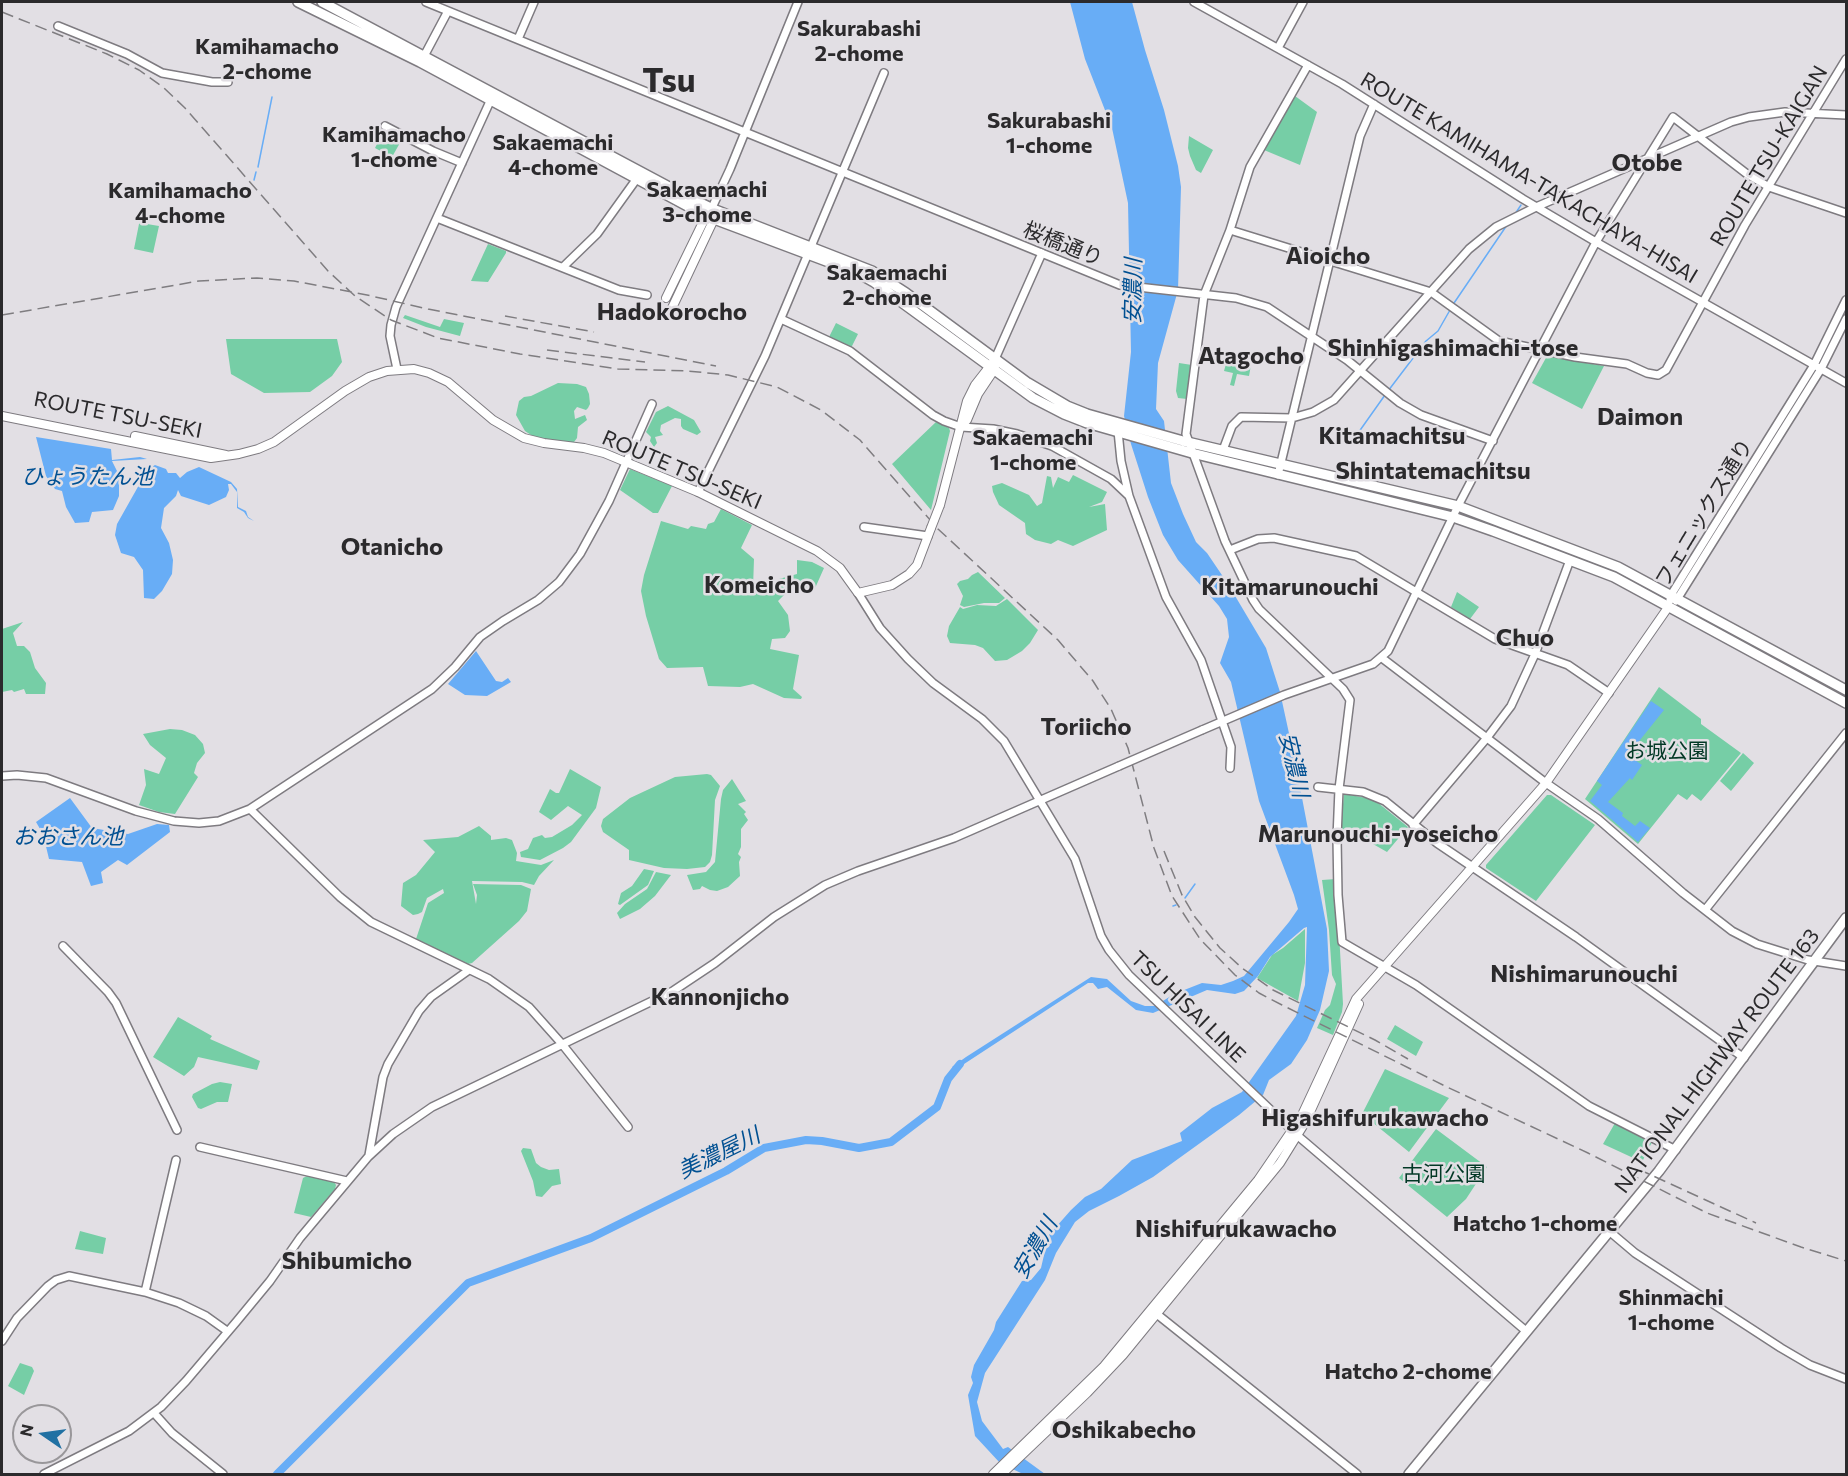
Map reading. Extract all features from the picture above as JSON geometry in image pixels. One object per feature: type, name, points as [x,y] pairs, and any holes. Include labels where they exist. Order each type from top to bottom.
[{"type":"highway","points":[[298,2],[323,5],[492,97],[635,179],[711,215],[811,251],[858,273],[882,287],[993,365],[1049,396],[1119,429],[1188,447],[1278,475],[1453,517],[1570,560],[1607,574],[1669,606],[1846,703]]},
{"type":"highway","points":[[492,97],[644,173],[711,215]]},
{"type":"highway","points":[[1188,447],[1223,450],[1458,506],[1618,567],[1846,690]]},
{"type":"highway","name":"NATIONAL HIGHWAY ROUTE 163","points":[[1409,1474],[1676,1150],[1846,918]]},
{"type":"main road","points":[[666,298],[711,215]]},
{"type":"main road","points":[[672,308],[711,215]]},
{"type":"main road","points":[[858,593],[892,585],[909,574],[917,565],[940,505],[961,427],[967,420],[993,365]]},
{"type":"main road","name":"ROUTE TSU-SEKI","points":[[2,416],[211,458],[248,452],[267,445],[359,383],[384,372],[414,369],[442,378],[493,420],[524,438],[594,450],[627,462],[698,492],[825,555],[840,568],[858,593]]},
{"type":"main road","name":"ROUTE TSU-SEKI","points":[[2,411],[227,455]]},
{"type":"main road","points":[[993,1474],[1103,1376],[1154,1312],[1250,1201],[1296,1133],[1350,1010],[1362,991],[1546,783],[1669,606]]},
{"type":"main road","points":[[1002,1474],[1031,1442]]},
{"type":"street","name":"桜橋通り","points":[[426,2],[1124,286],[1252,301],[1276,312],[1347,360],[1400,403],[1422,415],[1493,441]]},
{"type":"street","points":[[422,59],[447,10],[448,2]]},
{"type":"street","points":[[518,39],[534,2]]},
{"type":"street","points":[[711,215],[798,2]]},
{"type":"street","name":"ROUTE KAMIHAMA-TAKACHAYA-HISAI","points":[[1194,2],[1374,104],[1536,207],[1846,383]]},
{"type":"street","points":[[1278,48],[1303,2]]},
{"type":"street","points":[[58,26],[127,54],[162,73],[212,82],[228,82]]},
{"type":"street","name":"ROUTE TSU-KAIGAN","points":[[1540,350],[1627,364],[1658,375],[1666,370],[1745,225],[1846,59]]},
{"type":"street","points":[[1308,65],[1250,167],[1230,230],[1204,295],[1186,434],[1188,447],[1253,600],[1259,609],[1343,689],[1350,700],[1339,789],[1336,852],[1342,942],[1416,985],[1589,1106],[1676,1150]]},
{"type":"street","points":[[698,492],[762,362],[811,251],[884,73]]},
{"type":"street","points":[[397,369],[390,336],[390,325],[396,307],[492,97]]},
{"type":"street","points":[[1278,475],[1360,136],[1374,104]]},
{"type":"street","points":[[1223,450],[1232,426],[1241,417],[1292,418],[1313,412],[1334,400],[1484,236],[1511,220],[1697,135],[1749,117],[1785,112],[1846,115]]},
{"type":"street","points":[[44,1474],[110,1442],[154,1413],[186,1381],[270,1281],[300,1239],[368,1157],[393,1134],[432,1107],[666,994],[689,981],[774,917],[825,885],[858,871],[954,838],[1223,721],[1308,686],[1373,664],[1382,658],[1388,651],[1458,506],[1596,242],[1672,117],[1747,174],[1769,187],[1846,213]]},
{"type":"street","points":[[385,126],[462,163]]},
{"type":"street","points":[[563,267],[597,234],[635,179],[644,173]]},
{"type":"street","points":[[437,218],[619,290],[647,295]]},
{"type":"street","points":[[1230,230],[1431,292],[1492,339],[1540,350]]},
{"type":"street","points":[[993,365],[1042,253]]},
{"type":"street","name":"フェニックス通り","points":[[1675,597],[1814,364],[1846,300]]},
{"type":"street","points":[[781,319],[850,351],[933,415],[961,427],[1003,430],[1052,446],[1114,481],[1129,496]]},
{"type":"street","name":"フェニックス通り","points":[[1669,606],[1821,369],[1846,319]]},
{"type":"street","points":[[2,776],[46,778],[136,811],[182,822],[219,821],[250,808],[432,689],[455,667],[480,637],[538,600],[559,582],[572,567],[586,543],[627,462],[652,404]]},
{"type":"street","points":[[1119,429],[1121,461],[1129,496],[1170,604],[1201,660],[1231,747],[1230,768]]},
{"type":"street","points":[[864,527],[930,532]]},
{"type":"street","points":[[1230,550],[1247,542],[1269,537],[1339,552],[1365,561],[1495,639],[1568,665],[1609,693]]},
{"type":"street","points":[[1413,825],[1486,739],[1515,700],[1570,560]]},
{"type":"street","name":"TSU HISAI LINE","points":[[858,593],[880,628],[908,659],[933,683],[982,720],[1004,741],[1075,859],[1101,936],[1129,975],[1296,1133],[1526,1331]]},
{"type":"street","points":[[1382,658],[1486,739],[1598,819],[1705,910],[1742,937],[1808,960],[1846,966]]},
{"type":"street","points":[[1705,910],[1846,733]]},
{"type":"street","points":[[1318,788],[1363,792],[1377,796],[1413,825],[1744,1058]]},
{"type":"street","points":[[250,808],[352,908],[386,931],[489,979],[515,995],[538,1016],[562,1044],[628,1127]]},
{"type":"street","points":[[63,946],[116,1003],[177,1130]]},
{"type":"street","points":[[368,1157],[388,1064],[419,1011],[431,997],[469,970]]},
{"type":"street","points":[[200,1147],[347,1181]]},
{"type":"street","points":[[145,1292],[176,1160]]},
{"type":"street","points":[[1609,1231],[1635,1253],[1781,1348],[1810,1365],[1846,1379]]},
{"type":"street","points":[[2,1341],[23,1311],[56,1280],[69,1276],[145,1292],[190,1307],[227,1331]]},
{"type":"street","points":[[1154,1312],[1357,1474]]},
{"type":"street","points":[[154,1413],[172,1433],[223,1474]]},
{"type":"green space","points":[[1295,96],[1317,112],[1300,165],[1264,150]]},
{"type":"green space","points":[[383,132],[401,141],[392,157],[375,148]]},
{"type":"green space","points":[[1189,136],[1213,150],[1201,173],[1196,170],[1190,156]]},
{"type":"green space","points":[[141,223],[159,226],[153,253],[134,249]]},
{"type":"green space","points":[[488,244],[506,253],[488,282],[471,281]]},
{"type":"green space","points":[[405,315],[440,327],[444,319],[464,323],[460,336],[426,327],[403,318]]},
{"type":"green space","points":[[836,323],[858,334],[851,348],[829,337]]},
{"type":"green space","points":[[226,339],[337,339],[342,362],[332,376],[310,392],[264,393],[231,374]]},
{"type":"green space","points":[[1547,356],[1604,366],[1582,409],[1532,383]]},
{"type":"green space","points":[[1228,357],[1251,365],[1249,376],[1237,374],[1234,386],[1230,385],[1233,373],[1224,371]]},
{"type":"green space","points":[[1179,363],[1192,365],[1187,399],[1178,398],[1176,391]]},
{"type":"green space","points":[[558,383],[586,387],[589,394],[588,408],[586,410],[577,407],[574,411],[575,419],[585,415],[587,420],[578,427],[577,438],[574,442],[558,443],[534,437],[525,431],[516,415],[519,401],[524,397]]},
{"type":"green space","points":[[668,406],[694,420],[701,432],[697,435],[683,429],[681,419],[675,418],[661,425],[660,431],[663,435],[655,437],[657,443],[654,447],[650,441],[651,437],[646,432],[656,412]]},
{"type":"green space","points":[[936,422],[949,428],[950,431],[931,510],[892,464]]},
{"type":"green space","points":[[630,469],[672,486],[658,513],[653,513],[620,490]]},
{"type":"green space","points":[[1073,475],[1107,492],[1102,502],[1089,507],[1105,504],[1107,530],[1073,546],[1058,540],[1051,544],[1035,540],[1026,534],[1025,523],[999,505],[993,492],[992,486],[1002,483],[1029,495],[1037,506],[1042,503],[1047,476],[1051,477],[1053,488],[1058,477],[1069,482]]},
{"type":"green space","points":[[721,509],[752,525],[741,548],[754,559],[753,588],[767,592],[779,579],[797,574],[797,560],[812,562],[824,568],[811,594],[788,591],[778,601],[788,615],[790,631],[785,638],[772,639],[770,649],[799,655],[793,689],[802,697],[801,699],[784,698],[753,684],[740,687],[708,686],[703,667],[667,668],[659,659],[641,591],[661,521],[688,529],[691,526],[706,529],[708,524],[714,522]]},
{"type":"green space","points":[[978,572],[1005,598],[999,603],[964,607],[960,605],[963,596],[957,584]]},
{"type":"green space","points":[[1457,592],[1479,607],[1470,619],[1451,607]]},
{"type":"green space","points":[[1007,599],[1038,630],[1022,651],[1007,660],[995,661],[983,648],[950,643],[947,636],[949,626],[960,607],[963,609],[977,605],[996,606]]},
{"type":"green space","points":[[23,622],[13,633],[17,646],[24,646],[30,652],[35,668],[46,683],[45,694],[26,694],[24,689],[2,692],[2,629]]},
{"type":"green space","name":"お城公園","points":[[1659,687],[1701,719],[1701,724],[1741,753],[1701,801],[1692,794],[1687,800],[1678,794],[1638,844],[1585,799]]},
{"type":"green space","points":[[170,729],[182,730],[195,735],[203,744],[205,753],[197,763],[194,773],[198,777],[175,814],[159,812],[139,805],[146,785],[144,769],[159,774],[166,758],[150,745],[143,734]]},
{"type":"green space","points":[[1743,753],[1754,763],[1731,791],[1720,781]]},
{"type":"green space","points":[[570,769],[601,787],[596,808],[571,842],[563,848],[540,860],[521,857],[520,852],[528,849],[533,838],[542,835],[545,838],[552,837],[572,825],[582,815],[568,806],[551,820],[539,812],[550,789],[559,793]]},
{"type":"green space","points":[[711,775],[720,786],[715,800],[712,855],[705,867],[664,868],[629,860],[629,850],[603,832],[601,826],[603,819],[630,798],[675,777]]},
{"type":"green space","points":[[732,779],[746,801],[738,804],[746,812],[744,814],[748,820],[741,829],[741,847],[738,854],[741,857],[740,876],[728,887],[717,891],[702,886],[700,889],[693,890],[687,875],[706,872],[715,862],[721,799],[723,790]]},
{"type":"green space","points":[[1344,794],[1377,802],[1408,827],[1387,852],[1366,840],[1340,835]]},
{"type":"green space","points":[[1547,795],[1551,795],[1595,825],[1536,901],[1486,868],[1486,865]]},
{"type":"green space","points":[[479,826],[491,836],[491,840],[506,838],[512,840],[517,853],[516,861],[541,865],[554,860],[534,885],[522,882],[472,881],[476,904],[477,895],[473,884],[521,885],[531,889],[527,911],[519,921],[472,963],[468,964],[416,939],[428,903],[444,893],[443,889],[427,898],[422,912],[418,914],[413,915],[401,906],[403,883],[416,875],[435,852],[423,840],[458,837]]},
{"type":"green space","points":[[644,869],[654,871],[648,885],[620,905],[618,904],[621,893],[632,886]]},
{"type":"green space","points":[[656,872],[671,875],[655,896],[640,909],[620,919],[617,913],[625,904],[647,889]]},
{"type":"green space","points":[[1336,879],[1343,1004],[1333,1035],[1317,1028],[1325,1010],[1330,1005],[1336,984],[1332,975],[1322,880]]},
{"type":"green space","points":[[1305,929],[1305,963],[1298,1001],[1257,978],[1272,955]]},
{"type":"green space","points":[[178,1017],[212,1036],[210,1039],[260,1061],[257,1070],[198,1057],[194,1067],[184,1076],[153,1057]]},
{"type":"green space","points":[[1395,1025],[1423,1042],[1416,1056],[1387,1039]]},
{"type":"green space","points":[[1385,1069],[1449,1098],[1409,1152],[1362,1114]]},
{"type":"green space","points":[[220,1082],[232,1084],[228,1102],[217,1102],[201,1109],[198,1108],[192,1097],[193,1094]]},
{"type":"green space","points":[[1615,1123],[1652,1142],[1642,1162],[1603,1144]]},
{"type":"green space","name":"古河公園","points":[[1436,1129],[1487,1167],[1466,1199],[1447,1217],[1399,1178]]},
{"type":"green space","points":[[523,1148],[531,1149],[536,1163],[541,1167],[549,1170],[559,1169],[561,1184],[552,1186],[542,1197],[536,1196],[533,1181],[521,1151]]},
{"type":"green space","points":[[307,1176],[334,1182],[336,1185],[311,1217],[294,1213],[303,1178]]},
{"type":"green space","points":[[80,1231],[106,1238],[103,1254],[75,1249]]},
{"type":"green space","points":[[20,1363],[32,1367],[34,1371],[24,1395],[8,1386]]},
{"type":"water","name":"安濃川","points":[[1070,2],[1132,2],[1164,110],[1181,187],[1178,290],[1158,363],[1156,409],[1164,421],[1171,483],[1183,514],[1196,542],[1207,553],[1228,584],[1266,648],[1280,692],[1327,929],[1329,971],[1320,1010],[1307,1040],[1291,1064],[1269,1080],[1263,1095],[1153,1177],[1089,1211],[1075,1222],[1056,1253],[1045,1280],[985,1373],[977,1402],[982,1421],[1003,1449],[1008,1447],[1045,1474],[1023,1474],[1000,1463],[975,1436],[968,1395],[973,1383],[971,1377],[974,1365],[994,1330],[996,1322],[1022,1281],[1031,1280],[1041,1268],[1044,1255],[1041,1244],[1071,1210],[1085,1197],[1101,1189],[1132,1160],[1182,1141],[1180,1133],[1212,1108],[1242,1092],[1296,1016],[1305,985],[1307,927],[1270,957],[1258,976],[1244,991],[1235,994],[1207,990],[1153,1013],[1136,1010],[1107,987],[1098,989],[1093,983],[1088,983],[956,1071],[952,1067],[1091,977],[1107,979],[1131,1001],[1145,1006],[1155,1006],[1174,994],[1202,983],[1221,985],[1244,976],[1298,909],[1259,801],[1231,682],[1220,663],[1229,637],[1227,619],[1219,606],[1178,560],[1163,535],[1131,444],[1124,416],[1131,352],[1128,203],[1112,128],[1085,59]]},
{"type":"water","name":"ひょうたん池","points":[[36,437],[111,449],[112,460],[140,457],[147,459],[112,461],[119,475],[119,496],[113,510],[92,512],[89,522],[75,523],[66,507],[62,491],[55,489],[46,476]]},
{"type":"water","name":"ひょうたん池","points":[[155,465],[166,469],[168,473],[176,473],[180,478],[199,467],[231,482],[237,489],[238,507],[246,511],[248,517],[254,521],[248,518],[237,508],[237,492],[231,484],[228,484],[229,490],[226,497],[209,505],[181,496],[178,490],[176,496],[164,508],[161,528],[169,543],[173,560],[172,574],[162,591],[154,599],[144,598],[143,570],[134,557],[121,553],[115,535],[117,524],[148,469]]},
{"type":"water","points":[[476,651],[496,681],[502,682],[508,678],[511,682],[487,696],[465,695],[448,684]]},
{"type":"water","points":[[1651,701],[1664,710],[1628,755],[1642,765],[1632,780],[1630,778],[1608,802],[1635,826],[1640,821],[1650,828],[1638,842],[1590,801],[1602,785],[1597,781]]},
{"type":"water","name":"おおさん池","points":[[70,798],[92,828],[128,834],[157,824],[169,825],[170,832],[127,865],[118,860],[101,872],[103,883],[91,886],[82,862],[49,859],[43,834],[36,822]]},
{"type":"waterway","points":[[258,167],[272,97]]},
{"type":"waterway","points":[[254,180],[256,172]]},
{"type":"waterway","points":[[1515,214],[1521,205]]},
{"type":"waterway","points":[[1452,306],[1507,225]]},
{"type":"waterway","points":[[1388,391],[1426,341],[1438,331],[1450,310]]},
{"type":"waterway","points":[[1351,443],[1385,395]]},
{"type":"waterway","points":[[1185,898],[1195,884]]},
{"type":"waterway","name":"美濃屋川","points":[[277,1474],[468,1283],[591,1238],[726,1171],[764,1148],[806,1140],[859,1148],[891,1142],[937,1107],[948,1079],[960,1064]]},
{"type":"railway","points":[[2,12],[107,54],[139,70],[163,87],[185,108],[328,271],[355,296],[391,320],[438,338],[520,354],[618,369],[688,371],[728,375],[777,387],[821,410],[860,440],[938,529],[1058,640],[1093,681],[1111,709],[1128,748],[1154,848],[1172,896],[1200,939],[1235,975],[1259,993],[1282,1005],[1707,1213],[1846,1261]]},
{"type":"railway","points":[[2,315],[199,281],[257,278],[294,281],[716,366]]},
{"type":"railway","points":[[505,316],[594,332]]},
{"type":"railway","points":[[547,350],[645,362]]},
{"type":"railway","points":[[1164,851],[1182,895],[1195,917],[1220,948],[1242,968],[1273,990],[1375,1040],[1408,1059]]},
{"type":"railway","points":[[1638,1169],[1756,1223]]},
{"type":"district","name":"Sakurabashi 2-chome","points":[[859,42]]},
{"type":"district","name":"Kamihamacho 2-chome","points":[[267,60]]},
{"type":"district","name":"Tsu","points":[[669,81]]},
{"type":"district","name":"Sakurabashi 1-chome","points":[[1049,134]]},
{"type":"district","name":"Kamihamacho 1-chome","points":[[394,148]]},
{"type":"district","name":"Sakaemachi 4-chome","points":[[553,156]]},
{"type":"district","name":"Otobe","points":[[1647,163]]},
{"type":"district","name":"Sakaemachi 3-chome","points":[[707,202]]},
{"type":"district","name":"Kamihamacho 4-chome","points":[[180,204]]},
{"type":"district","name":"Aioicho","points":[[1328,256]]},
{"type":"district","name":"Sakaemachi 2-chome","points":[[887,286]]},
{"type":"district","name":"Hadokorocho","points":[[672,312]]},
{"type":"district","name":"Shinhigashimachi-tose","points":[[1453,348]]},
{"type":"district","name":"Atagocho","points":[[1251,356]]},
{"type":"district","name":"Daimon","points":[[1640,417]]},
{"type":"district","name":"Kitamachitsu","points":[[1392,436]]},
{"type":"district","name":"Sakaemachi 1-chome","points":[[1033,450]]},
{"type":"district","name":"Shintatemachitsu","points":[[1433,471]]},
{"type":"district","name":"Otanicho","points":[[392,547]]},
{"type":"district","name":"Komeicho","points":[[759,585]]},
{"type":"district","name":"Kitamarunouchi","points":[[1290,587]]},
{"type":"district","name":"Chuo","points":[[1525,638]]},
{"type":"district","name":"Toriicho","points":[[1086,727]]},
{"type":"district","name":"Marunouchi-yoseicho","points":[[1378,834]]},
{"type":"district","name":"Nishimarunouchi","points":[[1584,974]]},
{"type":"district","name":"Kannonjicho","points":[[720,997]]},
{"type":"district","name":"Higashifurukawacho","points":[[1375,1118]]},
{"type":"district","name":"Hatcho 1-chome","points":[[1535,1224]]},
{"type":"district","name":"Nishifurukawacho","points":[[1236,1229]]},
{"type":"district","name":"Shibumicho","points":[[347,1261]]},
{"type":"district","name":"Shinmachi 1-chome","points":[[1671,1310]]},
{"type":"district","name":"Hatcho 2-chome","points":[[1408,1372]]},
{"type":"district","name":"Oshikabecho","points":[[1124,1430]]}]
